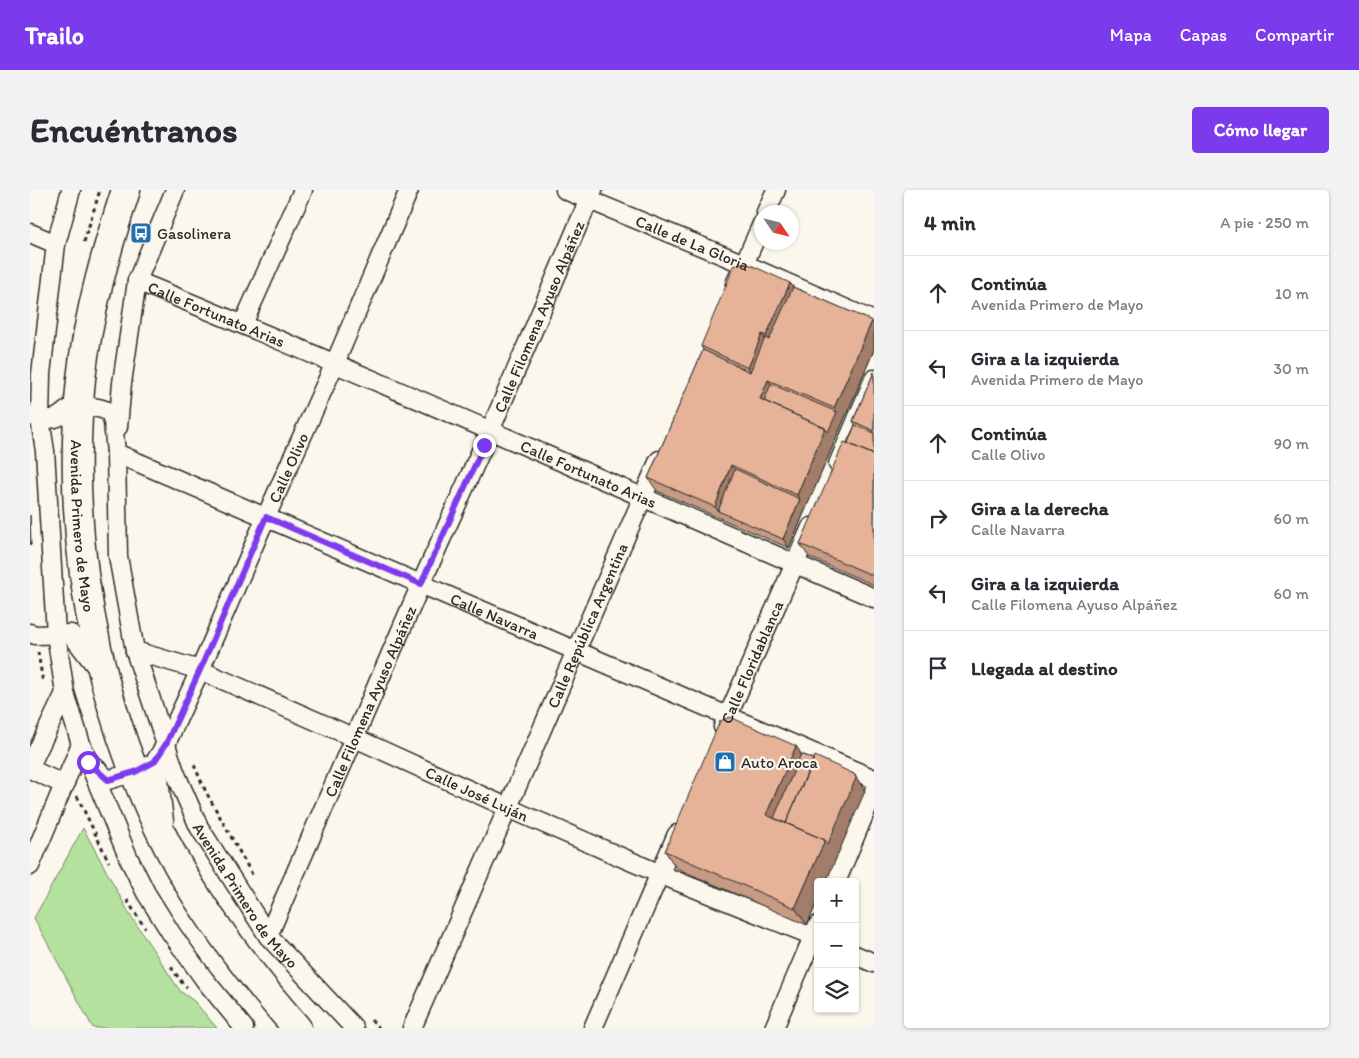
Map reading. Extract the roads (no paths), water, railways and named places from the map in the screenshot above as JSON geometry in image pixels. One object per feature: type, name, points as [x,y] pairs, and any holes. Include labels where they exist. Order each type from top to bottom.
[{"type":"main road","name":"Avenida Primero de Mayo","points":[[126,190],[99,282],[81,379],[78,504],[88,597],[103,675],[145,767],[166,842],[197,897],[248,971],[297,1028]]},
{"type":"street","points":[[72,190],[56,244],[35,417],[45,450],[56,634],[65,693],[88,762],[146,893],[171,933],[244,1028]]},
{"type":"street","name":"Avenida Primero de Mayo","points":[[116,453],[122,383],[137,281],[175,190]]},
{"type":"street","points":[[244,324],[303,190]]},
{"type":"street","name":"Calle Olivo","points":[[166,744],[336,363],[409,190]]},
{"type":"street","name":"Calle de La Gloria","points":[[565,190],[591,195],[874,321]]},
{"type":"street","points":[[769,205],[776,190]]},
{"type":"street","name":"Calle Filomena Ayuso Alpáñez","points":[[268,936],[421,584],[490,431],[591,195]]},
{"type":"street","points":[[30,233],[56,244]]},
{"type":"street","points":[[728,300],[754,242]]},
{"type":"street","name":"Calle Fortunato Arias","points":[[137,281],[336,363],[794,565],[874,598]]},
{"type":"street","points":[[832,476],[874,379]]},
{"type":"street","points":[[35,417],[56,418],[70,408],[80,407]]},
{"type":"street","name":"Avenida Primero de Mayo","points":[[80,407],[100,408],[110,412],[113,422],[116,453],[118,556],[135,651],[176,772],[199,827],[268,936],[354,1028]]},
{"type":"street","name":"Calle República Argentina","points":[[412,1028],[666,444]]},
{"type":"street","name":"Calle Navarra","points":[[116,453],[874,779]]},
{"type":"street","name":"Calle Floridablanca","points":[[718,738],[817,511]]},
{"type":"street","points":[[30,633],[35,635],[56,634]]},
{"type":"street","name":"Avenida Primero de Mayo","points":[[56,634],[71,634],[103,675]]},
{"type":"street","name":"Calle José Luján","points":[[135,651],[200,670],[660,874],[814,932]]},
{"type":"street","points":[[65,693],[30,767],[65,785]]},
{"type":"street","points":[[30,866],[81,744]]},
{"type":"street","points":[[108,780],[145,767],[166,744]]},
{"type":"street","points":[[88,762],[108,780],[109,812]]},
{"type":"street","points":[[838,878],[874,791]]},
{"type":"street","points":[[594,1028],[685,817]]},
{"type":"street","points":[[774,1028],[814,938]]},
{"type":"street","points":[[859,957],[874,963]]},
{"type":"place","name":"Gasolinera","points":[[141,233]]},
{"type":"place","name":"Auto Aroca","points":[[725,762]]}]
